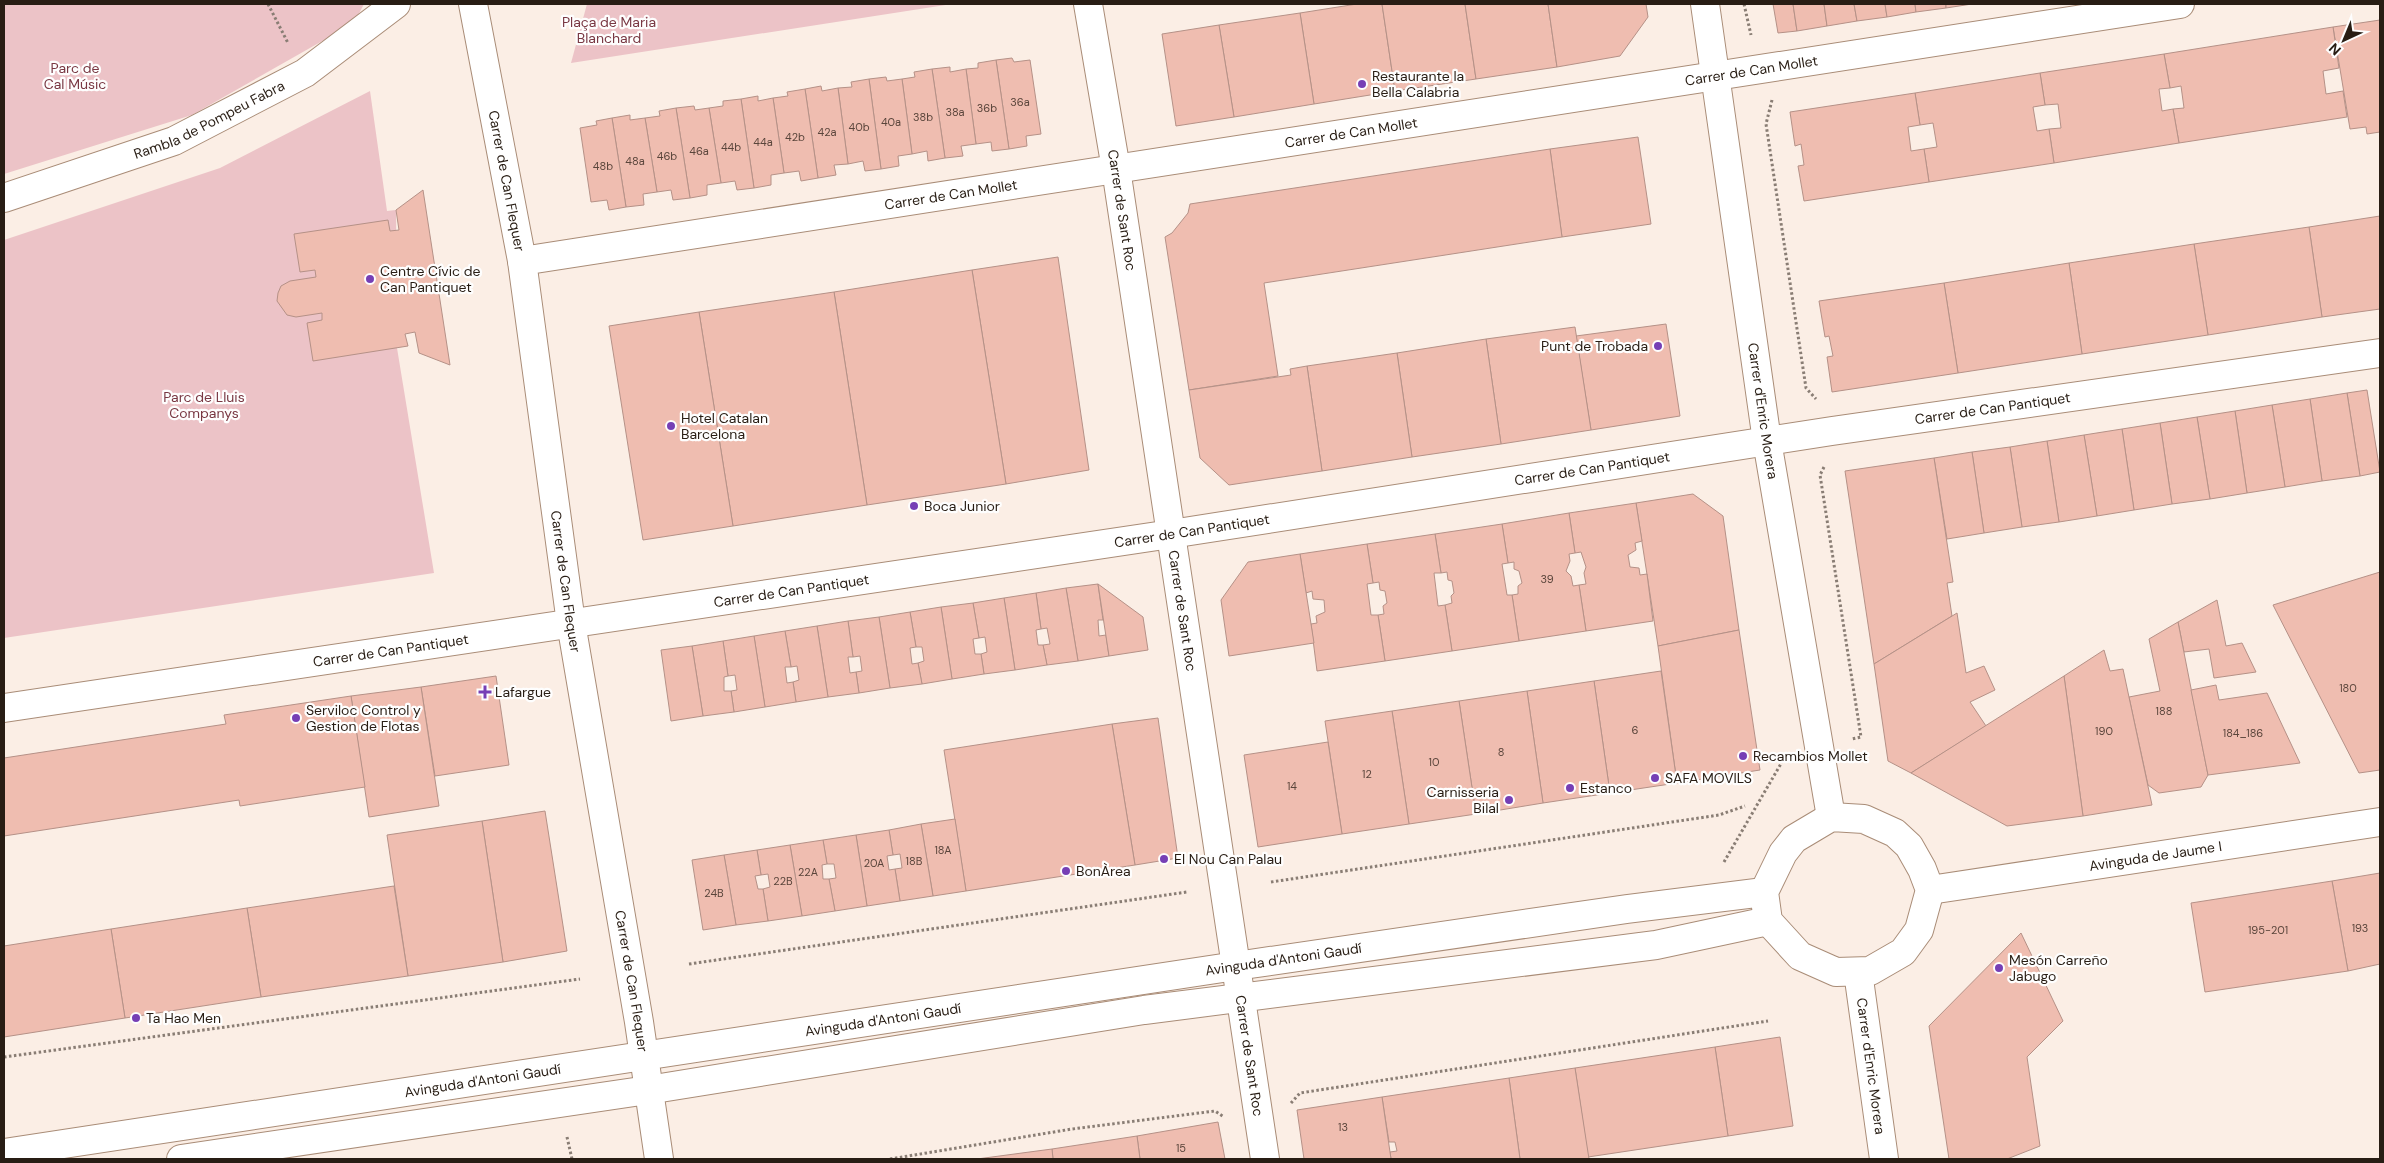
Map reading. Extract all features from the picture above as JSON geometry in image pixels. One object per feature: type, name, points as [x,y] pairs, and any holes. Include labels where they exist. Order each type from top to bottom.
[{"type":"street","name":"Rambla de Pompeu Fabra","points":[[4,198],[174,141],[305,74],[396,4]]},
{"type":"street","name":"Carrer de Can Flequer","points":[[473,4],[522,261],[571,623],[639,1022],[660,1159]]},
{"type":"street","name":"Carrer de Sant Roc","points":[[1088,4],[1116,170],[1265,1159]]},
{"type":"street","name":"Carrer d'Enric Morera","points":[[1705,4],[1767,441],[1831,817]]},
{"type":"street","name":"Carrer de Can Mollet","points":[[522,261],[1715,78],[2180,4]]},
{"type":"street","name":"Carrer de Can Pantiquet","points":[[4,708],[1171,534],[1832,431],[2380,353]]},
{"type":"street","points":[[1831,817],[1864,819],[1896,833],[1909,846],[1922,869],[1930,890],[1918,930],[1903,952],[1870,971],[1858,972],[1836,972],[1800,956],[1768,921],[1764,892],[1783,853],[1794,839],[1831,817]]},
{"type":"street","name":"Avinguda de Jaume I","points":[[1930,890],[2380,822]]},
{"type":"street","name":"Avinguda d'Antoni Gaudí","points":[[4,1153],[1236,966],[1627,909],[1764,892]]},
{"type":"street","points":[[181,1159],[648,1090],[1134,1012],[1656,945],[1768,921]]},
{"type":"street","name":"Carrer d'Enric Morera","points":[[1858,972],[1884,1159]]},
{"type":"path","points":[[268,4],[290,48]]},
{"type":"path","points":[[1724,864],[1788,752],[1861,737],[1820,475],[1835,449],[1829,412],[1806,388],[1766,124],[1775,85],[1772,53],[1754,40],[1750,34],[1744,4]]},
{"type":"path","points":[[1271,882],[1719,815],[1745,806]]},
{"type":"path","points":[[690,964],[1188,892]]},
{"type":"path","points":[[4,1058],[580,978]]},
{"type":"path","points":[[1290,1104],[1300,1093],[1768,1021]]},
{"type":"path","points":[[890,1159],[1072,1129],[1215,1111],[1230,1121]]},
{"type":"path","points":[[563,1136],[568,1138],[572,1159]]},
{"type":"green space","name":"Parc de Cal Músic","points":[[4,4],[364,4],[354,23],[192,115],[4,174]]},
{"type":"green space","name":"Plaça de Maria Blanchard","points":[[587,4],[952,4],[571,63]]},
{"type":"green space","name":"Parc de Lluis Companys","points":[[370,91],[387,211],[396,210],[397,348],[434,573],[4,638],[4,240],[220,168]]},
{"type":"building","points":[[1357,4],[1382,4],[1395,91],[1314,104],[1300,13]]},
{"type":"building","points":[[1382,4],[1465,4],[1476,79],[1395,91]]},
{"type":"building","points":[[1465,4],[1548,4],[1557,67],[1476,79]]},
{"type":"building","points":[[1548,4],[1646,4],[1648,17],[1620,56],[1557,67]]},
{"type":"building","points":[[1773,4],[1793,4],[1797,31],[1778,33]]},
{"type":"building","points":[[1793,4],[1824,4],[1827,26],[1797,31]]},
{"type":"building","points":[[1824,4],[1854,4],[1857,21],[1827,26]]},
{"type":"building","points":[[1854,4],[1885,4],[1887,17],[1857,21]]},
{"type":"building","points":[[1885,4],[1915,4],[1916,12],[1887,17]]},
{"type":"building","points":[[1915,4],[1946,4],[1946,8],[1916,12]]},
{"type":"building","points":[[1946,4],[1972,4],[1946,8]]},
{"type":"building","points":[[1300,13],[1314,104],[1234,117],[1219,25]]},
{"type":"building","points":[[2380,20],[2380,132],[2367,134],[2366,127],[2350,129],[2333,27]]},
{"type":"building","points":[[1219,25],[1234,117],[1176,126],[1162,34]]},
{"type":"building","points":[[2333,27],[2339,68],[2323,71],[2326,94],[2343,91],[2347,117],[2179,143],[2173,109],[2184,108],[2181,86],[2170,88],[2164,54]]},
{"type":"building","points":[[2164,54],[2170,88],[2159,89],[2162,111],[2173,109],[2179,143],[2054,163],[2049,129],[2061,128],[2058,104],[2045,105],[2040,73]]},
{"type":"building","points":[[1012,58],[1014,62],[1030,60],[1041,134],[1026,136],[1027,146],[1009,149],[996,60]]},
{"type":"building","points":[[996,60],[1009,149],[992,151],[991,142],[976,144],[966,69],[978,68],[978,63]]},
{"type":"building","points":[[950,67],[950,72],[966,69],[976,144],[961,146],[963,156],[945,158],[932,69]]},
{"type":"building","points":[[932,69],[945,158],[928,161],[927,151],[912,154],[902,79],[915,77],[914,72]]},
{"type":"building","points":[[2040,73],[2045,105],[2033,107],[2037,131],[2049,129],[2054,163],[1929,182],[1924,149],[1937,147],[1933,123],[1920,125],[1915,93]]},
{"type":"building","points":[[886,77],[887,81],[902,79],[912,154],[898,156],[899,166],[881,169],[869,79]]},
{"type":"building","points":[[869,79],[881,169],[865,171],[863,161],[848,164],[838,88],[852,87],[851,82]]},
{"type":"building","points":[[821,86],[822,91],[838,88],[848,164],[834,165],[836,175],[818,178],[805,89]]},
{"type":"building","points":[[805,89],[818,178],[801,181],[799,171],[784,173],[773,98],[788,96],[787,92]]},
{"type":"building","points":[[1915,93],[1920,125],[1908,127],[1911,151],[1924,149],[1929,182],[1804,201],[1798,166],[1804,165],[1801,144],[1795,146],[1790,112]]},
{"type":"building","points":[[758,96],[758,101],[773,98],[784,173],[771,175],[771,185],[754,188],[741,99]]},
{"type":"building","points":[[741,99],[754,188],[737,190],[735,181],[721,183],[709,108],[723,106],[723,101]]},
{"type":"building","points":[[694,106],[695,110],[709,108],[721,183],[707,185],[707,195],[690,198],[676,108]]},
{"type":"building","points":[[676,108],[690,198],[673,200],[671,190],[657,192],[645,118],[660,116],[659,111]]},
{"type":"building","points":[[630,115],[630,120],[645,118],[657,192],[643,194],[644,205],[626,207],[612,118]]},
{"type":"building","points":[[612,118],[626,207],[609,210],[607,200],[591,202],[580,128],[597,125],[596,121]]},
{"type":"building","points":[[1638,137],[1651,224],[1562,237],[1550,149]]},
{"type":"building","points":[[1550,149],[1562,237],[1264,283],[1278,376],[1189,390],[1165,237],[1172,233],[1188,213],[1190,204]]},
{"type":"building","name":"Centre Cívic de Can Pantiquet","points":[[423,190],[450,365],[419,353],[415,332],[405,334],[408,346],[313,361],[307,323],[322,320],[322,313],[296,317],[287,315],[277,301],[281,286],[290,281],[316,277],[315,270],[300,272],[294,234],[388,220],[390,231],[399,230],[396,210]]},
{"type":"building","points":[[2380,216],[2380,309],[2322,317],[2309,227]]},
{"type":"building","points":[[2309,227],[2322,317],[2208,335],[2194,244]]},
{"type":"building","points":[[2194,244],[2208,335],[2082,354],[2069,263]]},
{"type":"building","points":[[1058,257],[1089,470],[1006,484],[972,270]]},
{"type":"building","points":[[2069,263],[2082,354],[1958,373],[1944,283]]},
{"type":"building","points":[[972,270],[1006,484],[867,505],[834,292]]},
{"type":"building","points":[[1944,283],[1958,373],[1832,392],[1827,357],[1833,356],[1829,336],[1825,337],[1819,301]]},
{"type":"building","points":[[834,292],[867,505],[733,526],[699,312]]},
{"type":"building","name":"Hotel Catalan Barcelona","points":[[699,312],[733,526],[643,540],[609,326]]},
{"type":"building","points":[[1666,324],[1680,416],[1591,430],[1576,336]]},
{"type":"building","points":[[1575,327],[1591,430],[1501,444],[1486,339]]},
{"type":"building","points":[[1486,339],[1501,444],[1412,457],[1397,353]]},
{"type":"building","points":[[1397,353],[1412,457],[1322,471],[1307,366]]},
{"type":"building","points":[[1307,366],[1322,471],[1229,485],[1200,458],[1189,390],[1291,375],[1290,369]]},
{"type":"building","points":[[2367,390],[2380,472],[2360,476],[2347,393]]},
{"type":"building","points":[[2347,393],[2360,476],[2322,481],[2310,399]]},
{"type":"building","points":[[2310,399],[2322,481],[2285,487],[2272,405]]},
{"type":"building","points":[[2272,405],[2285,487],[2247,493],[2235,411]]},
{"type":"building","points":[[2235,411],[2247,493],[2210,499],[2197,417]]},
{"type":"building","points":[[2197,417],[2210,499],[2172,504],[2160,423]]},
{"type":"building","points":[[2160,423],[2172,504],[2134,510],[2122,429]]},
{"type":"building","points":[[2122,429],[2134,510],[2097,516],[2084,435]]},
{"type":"building","points":[[2084,435],[2097,516],[2059,522],[2047,441]]},
{"type":"building","points":[[2047,441],[2059,522],[2022,527],[2010,447]]},
{"type":"building","points":[[2010,447],[2022,527],[1984,533],[1972,452]]},
{"type":"building","points":[[1972,452],[1984,533],[1947,539],[1934,458]]},
{"type":"building","points":[[1934,458],[1953,582],[1947,583],[1952,616],[1874,664],[1845,471]]},
{"type":"building","points":[[1693,494],[1723,516],[1739,630],[1658,646],[1636,503]]},
{"type":"building","points":[[1636,503],[1642,541],[1635,543],[1636,550],[1628,555],[1630,567],[1639,568],[1640,575],[1647,574],[1653,621],[1586,631],[1579,585],[1586,584],[1584,573],[1586,567],[1581,552],[1575,553],[1569,513]]},
{"type":"building","points":[[1569,513],[1575,553],[1569,554],[1570,561],[1566,571],[1571,576],[1573,586],[1579,585],[1586,631],[1519,641],[1512,595],[1518,594],[1518,586],[1522,583],[1519,571],[1514,569],[1514,562],[1508,563],[1502,524]]},
{"type":"building","points":[[1502,524],[1508,563],[1502,564],[1507,595],[1512,595],[1519,641],[1452,651],[1445,605],[1452,603],[1451,596],[1454,593],[1452,581],[1448,580],[1447,572],[1441,573],[1435,534]]},
{"type":"building","points":[[1435,534],[1441,573],[1434,573],[1438,606],[1445,605],[1452,651],[1385,661],[1378,615],[1384,614],[1383,606],[1387,603],[1385,591],[1380,590],[1379,582],[1373,583],[1367,544]]},
{"type":"building","points":[[1367,544],[1373,583],[1367,584],[1371,615],[1378,615],[1385,661],[1317,671],[1311,624],[1317,623],[1316,616],[1325,612],[1324,600],[1313,599],[1312,591],[1306,593],[1300,554]]},
{"type":"building","points":[[1300,554],[1314,643],[1229,656],[1221,600],[1248,562]]},
{"type":"building","points":[[2380,572],[2380,770],[2359,773],[2273,605]]},
{"type":"building","points":[[1098,584],[1103,620],[1098,620],[1099,636],[1106,635],[1109,656],[1078,661],[1066,588]]},
{"type":"building","points":[[1098,584],[1143,617],[1148,650],[1109,656]]},
{"type":"building","points":[[1066,588],[1078,661],[1047,665],[1043,645],[1050,644],[1047,628],[1041,629],[1036,593]]},
{"type":"building","points":[[1036,593],[1041,629],[1036,630],[1038,645],[1043,645],[1047,665],[1015,670],[1004,598]]},
{"type":"building","points":[[1004,598],[1015,670],[984,674],[981,654],[987,652],[985,637],[979,638],[973,603]]},
{"type":"building","points":[[2217,600],[2226,646],[2242,643],[2256,672],[2214,678],[2209,649],[2184,652],[2178,622]]},
{"type":"building","points":[[973,603],[979,638],[973,639],[975,654],[981,654],[984,674],[952,679],[941,607]]},
{"type":"building","points":[[941,607],[952,679],[922,684],[918,663],[924,661],[922,647],[916,647],[910,612]]},
{"type":"building","points":[[910,612],[916,647],[910,648],[912,664],[918,663],[922,684],[890,688],[879,617]]},
{"type":"building","points":[[1957,613],[1966,673],[1984,666],[1995,690],[1970,702],[1986,726],[1911,773],[1888,761],[1874,664]]},
{"type":"building","points":[[879,617],[890,688],[859,693],[856,672],[862,671],[860,656],[853,657],[848,621]]},
{"type":"building","points":[[848,621],[853,657],[848,657],[850,673],[856,672],[859,693],[828,697],[817,626]]},
{"type":"building","points":[[2178,622],[2208,775],[2201,787],[2159,793],[2148,785],[2129,697],[2160,691],[2149,639]]},
{"type":"building","points":[[817,626],[828,697],[796,702],[793,682],[799,680],[797,666],[791,667],[785,631]]},
{"type":"building","points":[[1739,630],[1760,770],[1677,783],[1658,646]]},
{"type":"building","points":[[785,631],[791,667],[785,667],[787,683],[793,682],[796,702],[765,707],[754,636]]},
{"type":"building","points":[[754,636],[765,707],[734,712],[731,691],[737,690],[735,675],[728,676],[723,641]]},
{"type":"building","points":[[723,641],[728,676],[724,677],[724,691],[731,691],[734,712],[703,716],[692,646]]},
{"type":"building","points":[[692,646],[703,716],[671,721],[661,650]]},
{"type":"building","points":[[2104,650],[2110,671],[2123,669],[2152,805],[2083,816],[2064,676]]},
{"type":"building","points":[[1661,671],[1677,783],[1610,793],[1594,681]]},
{"type":"building","points":[[496,676],[509,765],[435,776],[421,687]]},
{"type":"building","points":[[2064,676],[2083,816],[2007,826],[1911,773]]},
{"type":"building","points":[[1594,681],[1610,793],[1543,803],[1527,691]]},
{"type":"building","points":[[2216,685],[2219,700],[2267,693],[2300,763],[2208,775],[2191,690]]},
{"type":"building","points":[[421,687],[439,806],[369,817],[351,696]]},
{"type":"building","points":[[1527,691],[1543,803],[1476,814],[1459,701]]},
{"type":"building","points":[[351,696],[365,787],[240,806],[239,800],[4,836],[4,758],[226,724],[224,715]]},
{"type":"building","points":[[1459,701],[1476,814],[1409,824],[1392,711]]},
{"type":"building","points":[[1392,711],[1409,824],[1342,834],[1325,721]]},
{"type":"building","points":[[1158,718],[1178,858],[1135,865],[1112,724]]},
{"type":"building","points":[[1112,724],[1135,865],[966,891],[944,750]]},
{"type":"building","points":[[1328,742],[1342,834],[1258,847],[1244,755]]},
{"type":"building","points":[[545,811],[567,951],[503,962],[482,821]]},
{"type":"building","points":[[955,819],[966,891],[933,896],[921,824]]},
{"type":"building","points":[[482,821],[503,962],[408,976],[387,835]]},
{"type":"building","points":[[921,824],[933,896],[900,901],[895,869],[902,868],[900,854],[893,855],[889,830]]},
{"type":"building","points":[[889,830],[893,855],[887,856],[889,870],[895,869],[900,901],[867,906],[856,835]]},
{"type":"building","points":[[856,835],[867,906],[835,911],[829,879],[836,878],[834,864],[827,864],[823,840]]},
{"type":"building","points":[[823,840],[827,864],[822,865],[823,879],[829,879],[835,911],[802,916],[790,845]]},
{"type":"building","points":[[790,845],[802,916],[768,921],[763,889],[770,887],[768,874],[761,875],[757,850]]},
{"type":"building","points":[[757,850],[761,875],[755,876],[758,889],[763,889],[768,921],[736,925],[724,855]]},
{"type":"building","points":[[724,855],[736,925],[703,930],[692,860]]},
{"type":"building","points":[[2380,873],[2380,964],[2348,971],[2332,881]]},
{"type":"building","points":[[2332,881],[2348,971],[2205,992],[2191,903]]},
{"type":"building","points":[[394,886],[408,976],[261,997],[247,908]]},
{"type":"building","points":[[247,908],[261,997],[125,1018],[111,929]]},
{"type":"building","points":[[111,929],[125,1018],[4,1037],[4,946]]},
{"type":"building","points":[[2021,933],[2063,1021],[2027,1057],[2040,1146],[2007,1159],[1949,1159],[1929,1026]]},
{"type":"building","points":[[1780,1037],[1793,1126],[1728,1136],[1715,1047]]},
{"type":"building","points":[[1715,1047],[1728,1136],[1588,1157],[1575,1068]]},
{"type":"building","points":[[1575,1068],[1589,1159],[1520,1159],[1509,1078]]},
{"type":"building","points":[[1509,1078],[1520,1159],[1391,1159],[1390,1152],[1397,1151],[1395,1142],[1389,1142],[1382,1097]]},
{"type":"building","points":[[1382,1097],[1391,1159],[1304,1159],[1297,1110]]},
{"type":"building","points":[[1218,1122],[1225,1159],[1140,1159],[1137,1136]]},
{"type":"building","points":[[1137,1136],[1140,1159],[1053,1159],[1052,1149]]},
{"type":"building","points":[[1052,1149],[1053,1159],[977,1159]]},
{"type":"place","name":"Restaurante la Bella Calabria","points":[[1362,84]]},
{"type":"place","name":"Centre Cívic de Can Pantiquet","points":[[370,279]]},
{"type":"place","name":"Punt de Trobada","points":[[1658,346]]},
{"type":"place","name":"Hotel Catalan Barcelona","points":[[671,426]]},
{"type":"place","name":"Boca Junior","points":[[914,506]]},
{"type":"place","name":"Lafargue","points":[[485,692]]},
{"type":"place","name":"Serviloc Control y Gestion de Flotas","points":[[296,718]]},
{"type":"place","name":"Recambios Mollet","points":[[1743,756]]},
{"type":"place","name":"SAFA MOVILS","points":[[1655,778]]},
{"type":"place","name":"Estanco","points":[[1570,788]]},
{"type":"place","name":"Carnisseria Bilal","points":[[1509,800]]},
{"type":"place","name":"El Nou Can Palau","points":[[1164,859]]},
{"type":"place","name":"BonÀrea","points":[[1066,871]]},
{"type":"place","name":"Mesón Carreño Jabugo","points":[[1999,968]]},
{"type":"place","name":"Ta Hao Men","points":[[136,1018]]}]
